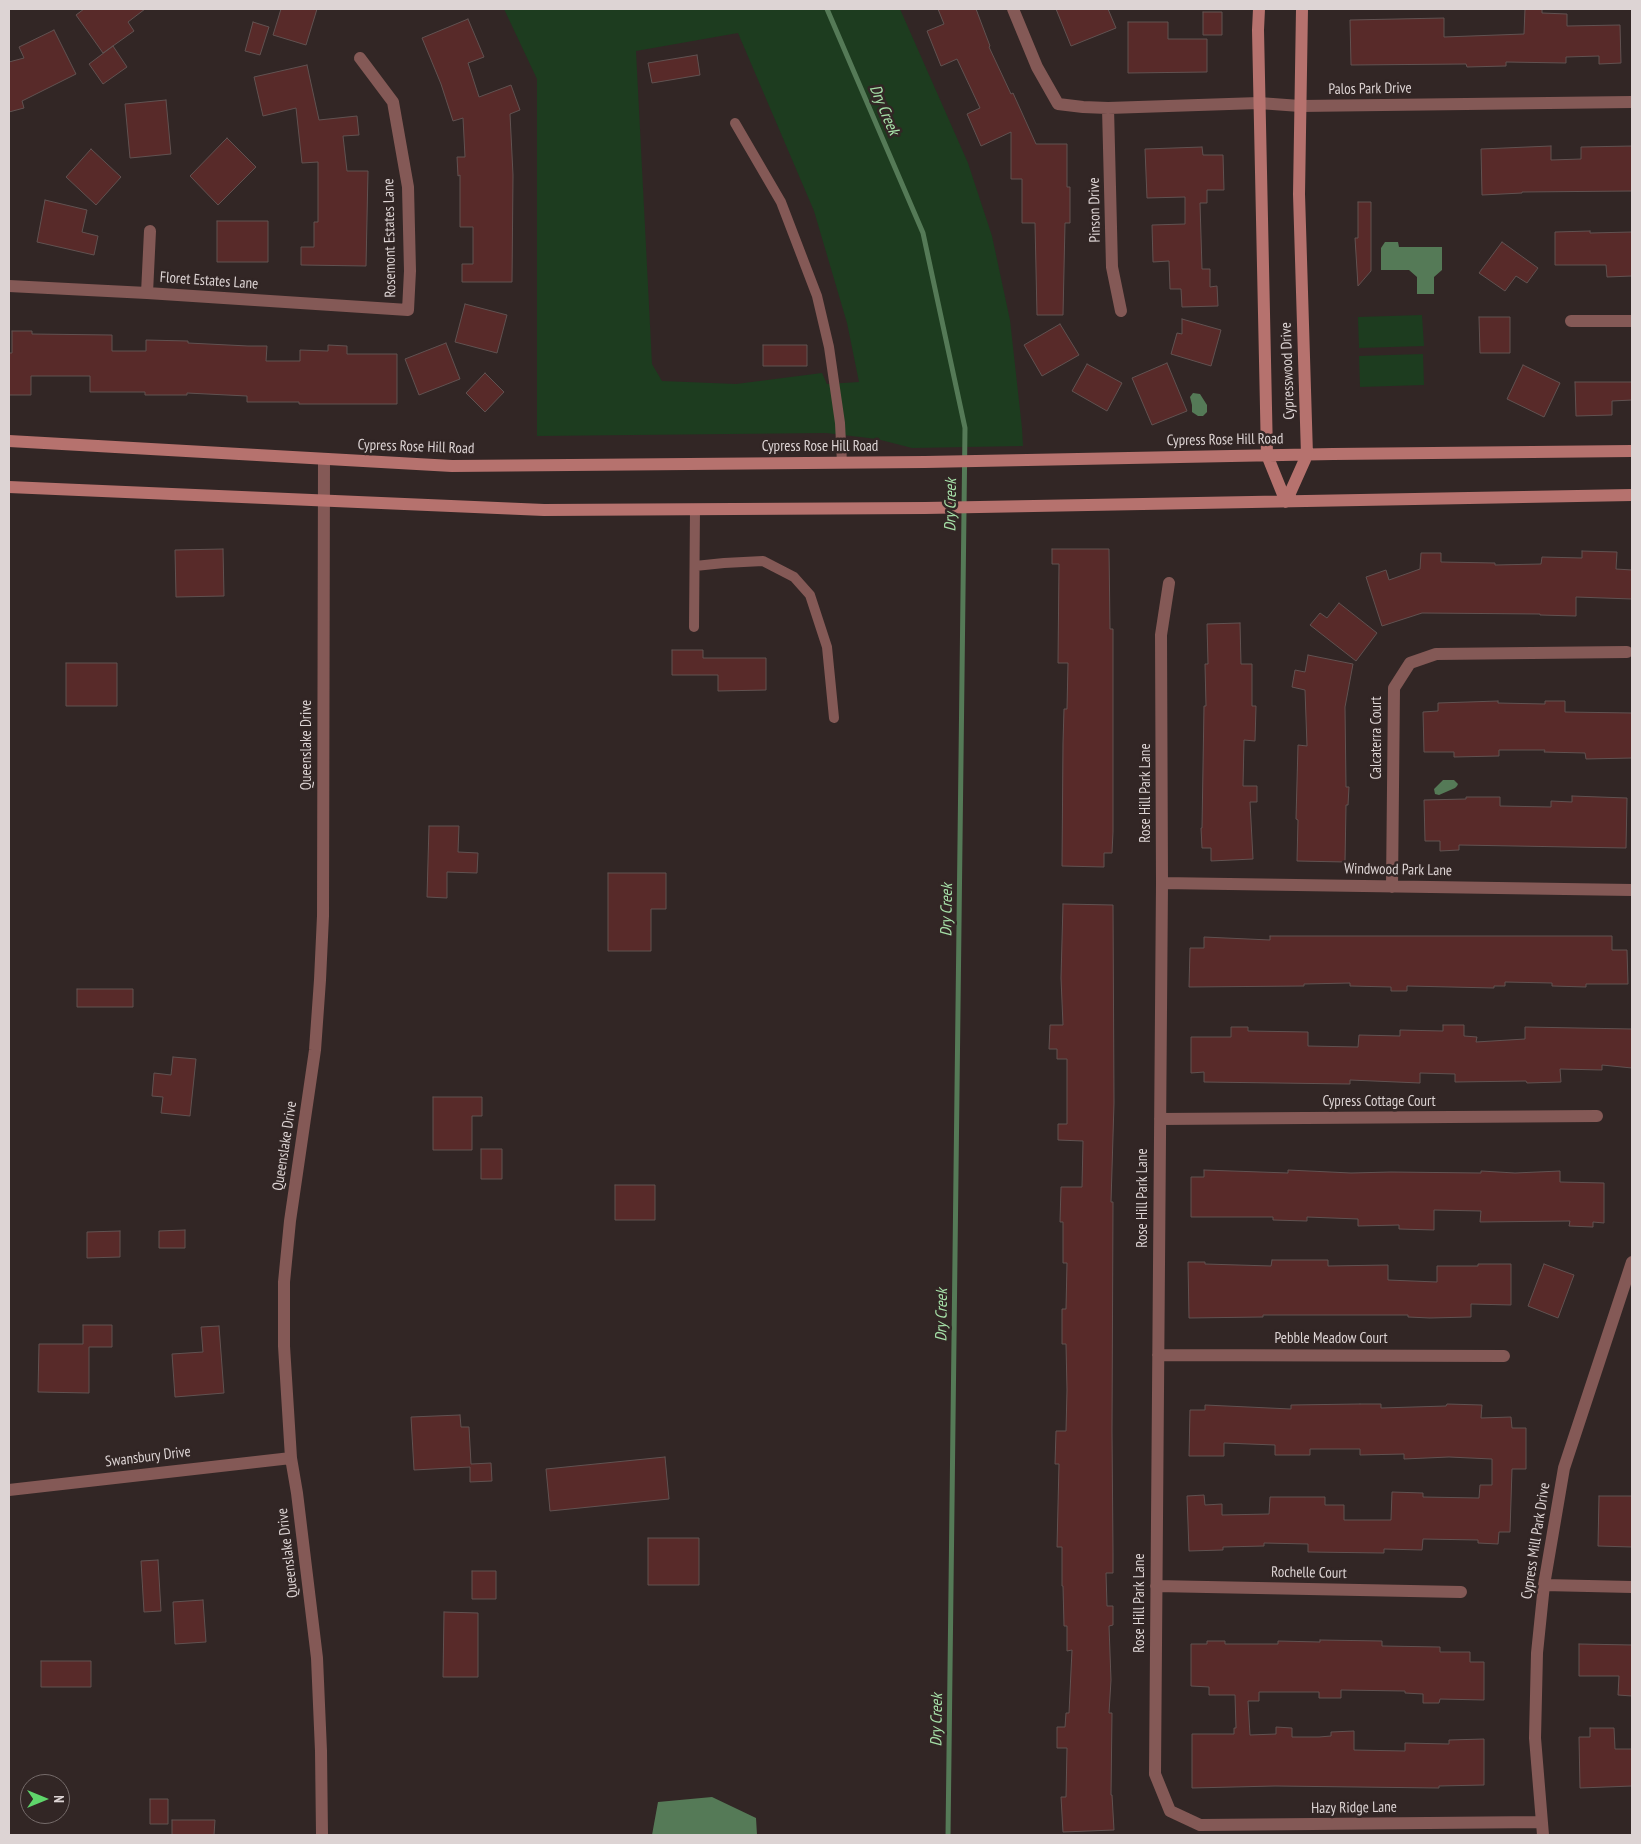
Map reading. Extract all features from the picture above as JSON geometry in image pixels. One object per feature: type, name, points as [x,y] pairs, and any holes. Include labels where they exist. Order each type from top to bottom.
[{"type":"main road","name":"Cypresswood Drive","points":[[1260,9],[1258,30],[1266,455],[1286,502]]},
{"type":"main road","name":"Cypresswood Drive","points":[[1286,502],[1306,455],[1299,194],[1302,9]]},
{"type":"main road","name":"Cypress Rose Hill Road","points":[[9,441],[452,466],[842,463],[1266,455],[1632,452]]},
{"type":"main road","points":[[9,487],[200,496],[324,499],[544,510],[925,508],[1632,495]]},
{"type":"street","name":"Palos Park Drive","points":[[1013,9],[1038,67],[1058,104],[1108,108],[1259,102],[1300,106],[1632,102]]},
{"type":"street","name":"Rosemont Estates Lane","points":[[360,58],[393,102],[408,187],[410,271],[408,310]]},
{"type":"street","name":"Pinson Drive","points":[[1108,108],[1112,267],[1121,311]]},
{"type":"street","points":[[148,293],[150,231]]},
{"type":"street","name":"Floret Estates Lane","points":[[9,286],[408,310]]},
{"type":"street","points":[[1571,322],[1632,321]]},
{"type":"street","name":"Queenslake Drive","points":[[322,1835],[317,1658],[291,1458],[284,1346],[284,1282],[290,1221],[314,1050],[320,980],[323,916],[324,460]]},
{"type":"street","name":"Rose Hill Park Lane","points":[[1169,583],[1161,635],[1162,883],[1155,1774],[1170,1811]]},
{"type":"street","name":"Calcaterra Court","points":[[1392,886],[1394,688],[1410,663],[1436,654],[1627,652]]},
{"type":"street","name":"Windwood Park Lane","points":[[1162,883],[1632,890]]},
{"type":"street","name":"Cypress Cottage Court","points":[[1160,1119],[1597,1116]]},
{"type":"street","name":"Cypress Mill Park Drive","points":[[1543,1835],[1535,1738],[1537,1653],[1544,1585],[1564,1468],[1632,1262]]},
{"type":"street","name":"Pebble Meadow Court","points":[[1158,1355],[1504,1356]]},
{"type":"street","name":"Swansbury Drive","points":[[9,1490],[291,1458]]},
{"type":"street","points":[[1544,1585],[1632,1587]]},
{"type":"street","name":"Rochelle Court","points":[[1156,1586],[1461,1592]]},
{"type":"street","name":"Hazy Ridge Lane","points":[[1170,1811],[1200,1825],[1542,1822]]},
{"type":"lane","points":[[735,123],[781,202],[818,296],[829,346],[840,423],[842,463]]},
{"type":"lane","points":[[694,627],[695,509]]},
{"type":"lane","points":[[695,566],[763,561],[794,577],[810,595],[827,647],[834,718]]},
{"type":"shaded area","points":[[504,9],[900,9],[968,163],[992,236],[1010,320],[1023,446],[912,448],[877,439],[826,433],[537,436],[537,79]],"holes":[[[738,33],[814,211],[847,323],[859,382],[827,384],[822,373],[736,384],[662,381],[652,364],[636,51]]]},
{"type":"shaded area","points":[[1385,242],[1398,242],[1399,247],[1442,247],[1442,270],[1434,277],[1434,294],[1417,294],[1417,277],[1409,270],[1381,270],[1381,248]]},
{"type":"shaded area","points":[[1422,315],[1424,346],[1359,348],[1358,317]]},
{"type":"shaded area","points":[[1423,354],[1424,385],[1360,387],[1359,356]]},
{"type":"shaded area","points":[[1193,393],[1200,394],[1207,405],[1207,412],[1203,416],[1198,416],[1192,412],[1190,397]]},
{"type":"shaded area","points":[[1443,780],[1454,780],[1458,784],[1455,788],[1439,795],[1435,794],[1434,789]]},
{"type":"shaded area","points":[[712,1797],[756,1818],[757,1835],[652,1835],[658,1802]]},
{"type":"building","points":[[84,9],[145,9],[128,22],[134,31],[103,53],[76,15]]},
{"type":"building","points":[[281,9],[317,9],[306,45],[273,35]]},
{"type":"building","points":[[938,9],[976,9],[989,47],[1011,94],[1013,93],[1036,144],[1067,144],[1067,187],[1070,187],[1070,223],[1065,223],[1063,315],[1037,315],[1035,223],[1022,223],[1022,179],[1011,179],[1011,132],[981,146],[967,114],[980,108],[957,59],[941,66],[927,31],[944,24]]},
{"type":"building","points":[[1056,9],[1108,9],[1116,28],[1071,46]]},
{"type":"building","points":[[1525,9],[1542,9],[1542,13],[1567,14],[1567,26],[1620,25],[1621,63],[1599,64],[1599,56],[1566,57],[1566,63],[1506,62],[1506,66],[1467,67],[1466,64],[1351,65],[1350,20],[1444,18],[1444,37],[1524,34]]},
{"type":"building","points":[[1203,12],[1222,12],[1222,35],[1203,35]]},
{"type":"building","points":[[468,19],[484,57],[468,63],[479,97],[511,85],[520,110],[510,114],[513,175],[512,282],[462,282],[462,264],[473,264],[473,227],[460,227],[460,175],[458,176],[457,157],[465,157],[463,118],[453,121],[441,84],[422,38]]},
{"type":"building","points":[[253,22],[269,27],[260,55],[245,51]]},
{"type":"building","points":[[1128,22],[1168,22],[1168,39],[1207,39],[1207,72],[1128,73]]},
{"type":"building","points":[[54,30],[76,74],[22,101],[24,108],[9,112],[9,62],[24,58],[19,47]]},
{"type":"building","points":[[113,46],[127,67],[103,84],[89,64]]},
{"type":"building","points":[[697,55],[700,75],[652,83],[648,63]]},
{"type":"building","points":[[307,65],[319,120],[357,116],[359,135],[343,136],[347,171],[368,171],[366,266],[301,265],[301,247],[314,247],[314,222],[318,222],[318,162],[302,163],[296,108],[263,116],[254,77]]},
{"type":"building","points":[[166,100],[171,154],[130,158],[125,104]]},
{"type":"building","points":[[227,138],[256,167],[218,205],[190,176]]},
{"type":"building","points":[[1551,146],[1551,160],[1581,159],[1581,147],[1632,146],[1632,191],[1522,192],[1482,195],[1481,149]]},
{"type":"building","points":[[1202,147],[1203,155],[1223,155],[1224,190],[1207,190],[1207,203],[1200,203],[1202,269],[1210,269],[1210,287],[1217,286],[1218,306],[1182,307],[1181,289],[1170,289],[1169,261],[1153,262],[1152,225],[1185,224],[1185,197],[1147,198],[1145,149]]},
{"type":"building","points":[[91,149],[121,177],[96,205],[66,177]]},
{"type":"building","points":[[45,200],[87,210],[82,232],[98,236],[94,255],[37,242]]},
{"type":"building","points":[[1358,202],[1371,202],[1371,271],[1358,286],[1355,238],[1358,238]]},
{"type":"building","points":[[217,221],[268,221],[268,262],[217,262]]},
{"type":"building","points":[[1590,231],[1590,233],[1632,232],[1632,276],[1607,277],[1606,265],[1555,265],[1555,232]]},
{"type":"building","points":[[1502,242],[1538,268],[1527,283],[1516,276],[1505,291],[1479,273]]},
{"type":"building","points":[[465,304],[507,315],[497,353],[455,342]]},
{"type":"building","points":[[1479,317],[1510,317],[1510,353],[1480,353]]},
{"type":"building","points":[[1182,319],[1221,330],[1211,366],[1171,354],[1177,333],[1182,334]]},
{"type":"building","points":[[1060,324],[1079,355],[1042,376],[1024,345]]},
{"type":"building","points":[[12,331],[32,331],[32,334],[112,335],[112,351],[146,351],[146,340],[267,346],[266,361],[300,361],[300,350],[328,351],[328,345],[347,346],[347,354],[397,354],[397,404],[247,402],[247,396],[187,393],[187,395],[145,395],[145,392],[90,392],[90,376],[31,376],[31,395],[9,395],[9,353],[12,353]]},
{"type":"building","points":[[446,343],[460,379],[419,395],[405,359]]},
{"type":"building","points":[[763,345],[807,345],[807,366],[763,366]]},
{"type":"building","points":[[1167,363],[1187,411],[1152,425],[1132,378]]},
{"type":"building","points":[[1087,364],[1122,383],[1107,411],[1072,391]]},
{"type":"building","points":[[1523,365],[1560,383],[1544,417],[1507,399]]},
{"type":"building","points":[[485,373],[504,392],[485,412],[466,393]]},
{"type":"building","points":[[1575,382],[1632,382],[1632,400],[1612,401],[1612,415],[1576,416]]},
{"type":"building","points":[[223,549],[224,596],[176,597],[175,550]]},
{"type":"building","points":[[1052,549],[1109,549],[1110,629],[1113,629],[1113,832],[1112,853],[1104,853],[1104,867],[1062,866],[1064,709],[1067,709],[1068,663],[1058,663],[1059,564],[1052,564]]},
{"type":"building","points":[[1582,551],[1617,552],[1616,569],[1632,570],[1632,599],[1576,597],[1576,616],[1422,613],[1382,626],[1366,577],[1386,570],[1389,580],[1420,569],[1421,553],[1441,553],[1441,562],[1495,563],[1495,565],[1541,564],[1542,557],[1582,558]]},
{"type":"building","points":[[1339,603],[1377,633],[1356,661],[1310,625],[1320,613],[1327,618]]},
{"type":"building","points":[[1240,623],[1241,664],[1252,664],[1252,706],[1256,706],[1255,741],[1244,740],[1243,786],[1257,786],[1257,802],[1250,802],[1253,859],[1211,861],[1211,848],[1202,848],[1201,828],[1204,706],[1206,706],[1205,664],[1208,664],[1207,624]]},
{"type":"building","points":[[672,650],[703,650],[703,658],[766,658],[766,690],[718,691],[718,675],[672,675]]},
{"type":"building","points":[[1308,655],[1353,664],[1345,707],[1346,787],[1349,787],[1348,805],[1346,805],[1345,862],[1297,861],[1298,745],[1307,746],[1305,690],[1292,687],[1295,670],[1305,672]]},
{"type":"building","points":[[66,663],[117,663],[117,706],[66,706]]},
{"type":"building","points":[[1498,701],[1498,703],[1545,704],[1545,701],[1565,701],[1565,712],[1632,713],[1632,758],[1586,759],[1585,753],[1544,752],[1545,750],[1499,750],[1499,756],[1454,757],[1454,752],[1424,752],[1423,712],[1438,711],[1438,703]]},
{"type":"building","points":[[1572,796],[1627,798],[1626,848],[1459,845],[1459,850],[1440,851],[1440,841],[1425,841],[1424,800],[1500,797],[1500,806],[1551,807],[1551,801],[1572,802]]},
{"type":"building","points":[[429,826],[459,826],[458,852],[478,853],[477,873],[447,872],[447,898],[427,897]]},
{"type":"building","points":[[608,873],[666,873],[666,909],[651,909],[651,951],[608,951]]},
{"type":"building","points":[[1063,904],[1113,905],[1114,1103],[1111,1202],[1113,1202],[1113,1573],[1106,1573],[1107,1606],[1113,1606],[1113,1625],[1109,1626],[1111,1680],[1109,1713],[1112,1713],[1111,1795],[1114,1830],[1063,1832],[1061,1797],[1066,1797],[1067,1748],[1057,1748],[1057,1727],[1065,1727],[1066,1713],[1069,1713],[1072,1650],[1067,1651],[1067,1626],[1064,1626],[1062,1547],[1057,1547],[1059,1464],[1055,1464],[1056,1431],[1066,1431],[1067,1390],[1066,1344],[1062,1344],[1062,1309],[1066,1309],[1067,1263],[1063,1263],[1063,1222],[1060,1222],[1061,1187],[1082,1187],[1083,1141],[1058,1140],[1058,1124],[1067,1124],[1067,1059],[1057,1059],[1057,1049],[1049,1049],[1050,1025],[1063,1025],[1061,978]]},
{"type":"building","points":[[1270,936],[1612,936],[1612,950],[1627,950],[1628,984],[1586,984],[1586,987],[1552,986],[1552,983],[1505,982],[1505,986],[1494,986],[1494,988],[1407,986],[1407,991],[1391,991],[1391,987],[1350,986],[1350,983],[1304,984],[1304,986],[1189,987],[1190,948],[1204,948],[1204,937],[1270,940]]},
{"type":"building","points":[[77,989],[133,989],[133,1007],[77,1007]]},
{"type":"building","points":[[1443,1025],[1464,1025],[1464,1036],[1477,1037],[1476,1042],[1525,1039],[1525,1027],[1632,1029],[1632,1068],[1602,1065],[1602,1070],[1560,1069],[1561,1082],[1527,1083],[1526,1081],[1455,1082],[1455,1074],[1420,1073],[1420,1083],[1350,1080],[1350,1084],[1204,1082],[1204,1072],[1191,1073],[1191,1037],[1231,1037],[1231,1027],[1248,1027],[1248,1031],[1308,1032],[1308,1046],[1358,1047],[1359,1035],[1400,1036],[1400,1030],[1443,1031]]},
{"type":"building","points":[[173,1057],[196,1059],[190,1116],[161,1113],[163,1097],[152,1096],[154,1073],[171,1075]]},
{"type":"building","points":[[433,1097],[482,1097],[482,1116],[472,1116],[472,1150],[433,1150]]},
{"type":"building","points":[[481,1149],[502,1149],[502,1179],[481,1179]]},
{"type":"building","points":[[1204,1170],[1288,1173],[1288,1170],[1351,1173],[1481,1173],[1481,1171],[1515,1173],[1560,1171],[1560,1182],[1604,1183],[1604,1223],[1593,1222],[1593,1227],[1569,1226],[1570,1221],[1480,1222],[1481,1211],[1434,1210],[1434,1230],[1399,1229],[1399,1225],[1358,1226],[1358,1219],[1307,1217],[1307,1221],[1273,1220],[1273,1217],[1191,1217],[1191,1177],[1204,1177]]},
{"type":"building","points":[[615,1185],[655,1185],[655,1220],[615,1220]]},
{"type":"building","points":[[185,1230],[185,1248],[159,1248],[159,1231]]},
{"type":"building","points":[[120,1231],[120,1257],[87,1258],[87,1232]]},
{"type":"building","points":[[1272,1260],[1328,1260],[1328,1266],[1388,1265],[1388,1280],[1437,1282],[1437,1266],[1511,1264],[1511,1305],[1471,1304],[1471,1317],[1263,1315],[1263,1317],[1189,1318],[1188,1262],[1271,1266]]},
{"type":"building","points":[[1544,1264],[1574,1275],[1558,1318],[1528,1306]]},
{"type":"building","points":[[83,1325],[112,1325],[112,1347],[89,1347],[89,1393],[38,1392],[39,1344],[83,1344]]},
{"type":"building","points":[[219,1326],[224,1393],[175,1397],[172,1354],[203,1352],[201,1327]]},
{"type":"building","points":[[1381,1404],[1381,1408],[1446,1406],[1447,1404],[1482,1405],[1481,1418],[1511,1417],[1512,1428],[1526,1428],[1526,1469],[1512,1469],[1510,1532],[1499,1532],[1498,1544],[1478,1543],[1478,1540],[1423,1539],[1422,1550],[1384,1549],[1384,1553],[1308,1552],[1308,1544],[1264,1543],[1264,1546],[1223,1547],[1223,1550],[1189,1551],[1187,1496],[1204,1495],[1205,1505],[1222,1504],[1222,1515],[1269,1514],[1270,1497],[1325,1497],[1325,1505],[1344,1505],[1344,1520],[1391,1520],[1392,1492],[1423,1493],[1423,1497],[1479,1498],[1480,1485],[1492,1485],[1492,1459],[1449,1457],[1404,1459],[1404,1454],[1360,1455],[1360,1449],[1310,1449],[1310,1455],[1275,1455],[1275,1445],[1224,1443],[1224,1456],[1189,1456],[1190,1410],[1205,1410],[1205,1405],[1291,1409],[1291,1405]]},
{"type":"building","points":[[460,1415],[461,1427],[469,1427],[471,1464],[491,1463],[492,1481],[470,1482],[470,1467],[414,1470],[411,1417]]},
{"type":"building","points":[[665,1457],[669,1499],[550,1511],[546,1469]]},
{"type":"building","points":[[1599,1496],[1632,1496],[1632,1547],[1598,1546]]},
{"type":"building","points":[[648,1538],[699,1538],[699,1585],[648,1585]]},
{"type":"building","points":[[158,1560],[161,1611],[144,1612],[141,1561]]},
{"type":"building","points":[[472,1571],[496,1571],[496,1599],[472,1599]]},
{"type":"building","points":[[203,1600],[206,1642],[175,1644],[173,1602]]},
{"type":"building","points":[[444,1612],[478,1613],[478,1677],[443,1677]]},
{"type":"building","points":[[1320,1640],[1382,1641],[1382,1646],[1440,1647],[1440,1652],[1470,1652],[1470,1662],[1484,1662],[1484,1700],[1440,1699],[1439,1703],[1423,1703],[1423,1694],[1405,1693],[1405,1691],[1341,1690],[1341,1698],[1319,1698],[1319,1692],[1259,1692],[1259,1701],[1248,1701],[1250,1735],[1276,1734],[1276,1727],[1292,1728],[1292,1737],[1331,1736],[1331,1732],[1354,1731],[1354,1750],[1405,1751],[1405,1743],[1449,1744],[1449,1740],[1484,1739],[1484,1785],[1439,1786],[1439,1788],[1275,1786],[1192,1788],[1192,1734],[1234,1734],[1234,1728],[1236,1728],[1235,1695],[1209,1695],[1209,1687],[1191,1686],[1191,1644],[1207,1644],[1207,1641],[1225,1641],[1225,1644],[1278,1644],[1278,1641],[1320,1642]]},
{"type":"building","points":[[1579,1644],[1632,1645],[1632,1696],[1618,1695],[1619,1676],[1579,1676]]},
{"type":"building","points":[[41,1661],[91,1661],[91,1687],[41,1687]]},
{"type":"building","points":[[1590,1728],[1614,1728],[1615,1749],[1632,1749],[1632,1786],[1580,1788],[1579,1737],[1590,1737]]},
{"type":"building","points":[[150,1799],[168,1799],[168,1824],[150,1824]]},
{"type":"building","points":[[172,1820],[215,1820],[214,1835],[172,1835]]},
{"type":"waterway","name":"Dry Creek","points":[[827,9],[923,233],[965,428],[948,1835]]}]
